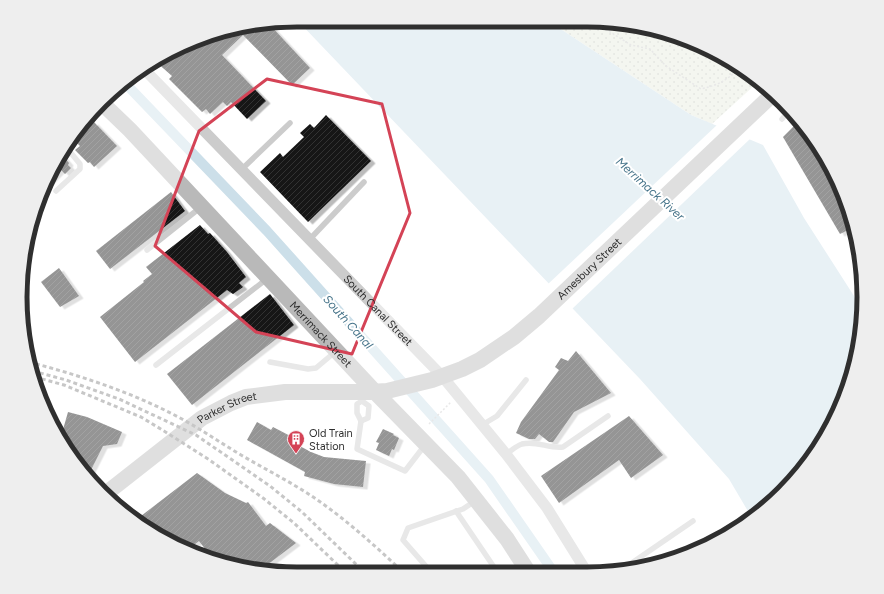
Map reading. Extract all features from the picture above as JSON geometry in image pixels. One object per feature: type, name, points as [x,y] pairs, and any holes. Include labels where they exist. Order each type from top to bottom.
[{"type":"main road","name":"Amesbury Street","points":[[372,394],[437,378],[480,360],[514,337],[539,316],[769,98]]},
{"type":"main road","name":"Merrimack Street","points":[[106,106],[130,130],[336,351],[372,394],[426,444],[458,477],[508,539],[525,567]]},
{"type":"main road","name":"Parker Street","points":[[109,491],[202,418],[230,403],[246,397],[285,392],[372,394]]},
{"type":"street","name":"South Canal Street","points":[[148,73],[310,240],[482,426],[506,454],[546,508],[584,567]]},
{"type":"lane","points":[[782,119],[786,115]]},
{"type":"lane","points":[[242,169],[290,122]]},
{"type":"lane","points":[[56,191],[80,169],[80,164],[70,152]]},
{"type":"lane","points":[[310,240],[364,182]]},
{"type":"lane","points":[[147,250],[201,207]]},
{"type":"lane","points":[[156,365],[268,278]]},
{"type":"lane","points":[[270,362],[308,369],[316,368],[336,351]]},
{"type":"lane","points":[[482,426],[497,416],[526,380]]},
{"type":"lane","points":[[361,421],[368,418],[372,394]]},
{"type":"lane","points":[[372,394],[357,404],[357,413],[361,421],[357,449],[405,471],[426,444]]},
{"type":"lane","points":[[506,454],[522,444],[529,443],[537,443],[557,448],[563,447],[608,416]]},
{"type":"lane","points":[[427,567],[403,540],[408,528],[463,509],[476,500]]},
{"type":"lane","points":[[456,511],[494,567]]},
{"type":"lane","points":[[631,564],[693,521]]},
{"type":"path","points":[[604,28],[630,45],[650,49],[666,66],[700,89],[715,86],[729,78],[735,72]]},
{"type":"path","points":[[429,424],[451,402]]},
{"type":"highlighted area","points":[[267,79],[382,104],[410,213],[352,354],[256,332],[155,246],[199,131]]},
{"type":"shaded area","points":[[558,27],[622,29],[674,41],[722,63],[754,86],[712,124],[691,115]]},
{"type":"water","name":"Merrimack River","points":[[304,27],[558,27],[691,115],[763,145],[804,218],[857,300],[855,332],[848,367],[843,384],[821,432],[790,475],[765,500],[749,513],[729,479],[640,379]]},
{"type":"pier","points":[[718,124],[751,138],[571,310],[547,285]]},
{"type":"building","points":[[273,28],[310,68],[292,85],[243,35],[222,55],[266,101],[247,119],[231,102],[227,106],[223,102],[210,114],[206,109],[202,112],[169,79],[172,76],[159,65],[210,41],[244,32]]},
{"type":"building","points":[[326,115],[371,161],[308,222],[260,172],[280,153],[283,157],[304,137],[300,133],[310,124],[314,128]]},
{"type":"building","points":[[94,122],[117,146],[94,167],[75,150],[80,146],[76,142],[86,129]]},
{"type":"building","points":[[795,125],[811,147],[829,178],[843,210],[849,230],[840,234],[783,137]]},
{"type":"building","points":[[65,159],[71,168],[65,174],[61,170],[57,174]]},
{"type":"building","points":[[171,192],[185,211],[110,269],[96,251]]},
{"type":"building","points":[[200,225],[208,234],[210,233],[227,252],[246,277],[239,283],[243,287],[233,294],[227,290],[135,362],[100,317],[152,274],[146,267]]},
{"type":"building","points":[[59,268],[79,296],[60,307],[41,282]]},
{"type":"building","points":[[270,294],[294,325],[192,405],[167,374]]},
{"type":"building","points":[[576,351],[611,393],[574,412],[553,442],[549,442],[539,434],[535,439],[529,439],[516,433],[521,422],[559,370],[555,367],[561,358],[568,361]]},
{"type":"building","points":[[68,412],[87,417],[122,432],[117,444],[103,446],[91,471],[63,431]]},
{"type":"building","points":[[629,416],[663,455],[631,478],[619,460],[559,503],[541,476]]},
{"type":"building","name":"Old Train Station","points":[[257,422],[271,430],[273,427],[292,437],[290,441],[324,457],[366,461],[363,487],[334,484],[304,476],[305,472],[247,440]]},
{"type":"building","points":[[383,429],[399,438],[394,450],[392,449],[389,456],[376,450],[379,443],[376,442]]},
{"type":"building","points":[[197,473],[225,493],[246,503],[248,502],[266,526],[270,523],[296,543],[267,565],[244,562],[207,552],[199,541],[193,546],[178,539],[162,531],[141,516]]},
{"type":"waterway","name":"South Canal","points":[[128,87],[267,231],[489,479],[550,567]]},
{"type":"railway","points":[[35,364],[69,373],[126,393],[182,419],[320,502],[356,530],[398,567]]},
{"type":"railway","points":[[38,372],[66,380],[119,399],[196,435],[270,486],[302,512],[359,567]]},
{"type":"railway","points":[[39,378],[64,385],[141,417],[164,431],[208,459],[263,498],[294,523],[340,567]]},
{"type":"place","name":"Old Train Station","points":[[296,454]]}]
